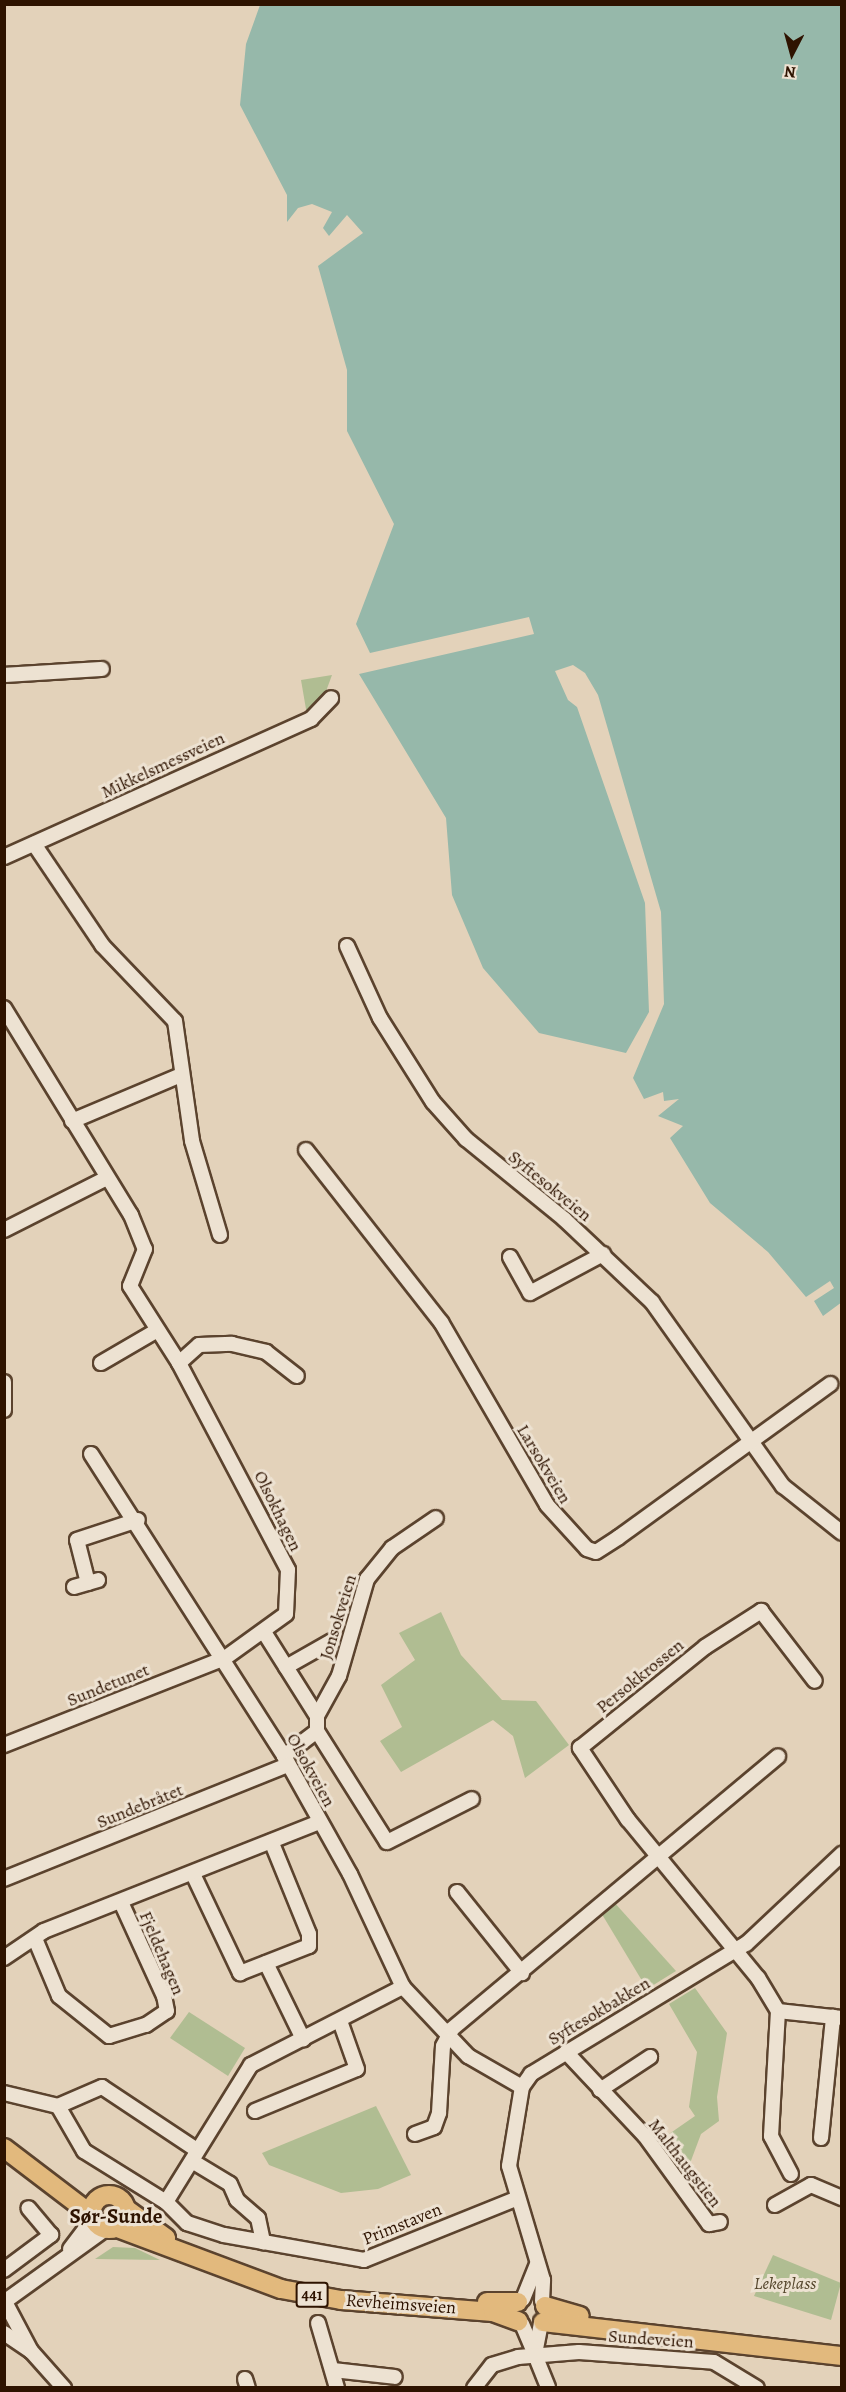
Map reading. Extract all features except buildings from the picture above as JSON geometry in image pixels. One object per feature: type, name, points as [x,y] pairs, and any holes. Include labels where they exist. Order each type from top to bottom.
[{"type":"main road","name":"Revheimsveien","points":[[4,2148],[44,2175],[102,2222],[281,2289],[341,2300],[493,2312],[520,2312]]},
{"type":"main road","name":"Revheimsveien","points":[[44,2175],[102,2196]]},
{"type":"main road","name":"441","points":[[102,2196],[114,2196],[125,2208]]},
{"type":"main road","points":[[102,2196],[102,2222]]},
{"type":"main road","name":"Revheimsveien","points":[[125,2208],[155,2232],[204,2256],[306,2286],[520,2312]]},
{"type":"main road","points":[[102,2222],[125,2208]]},
{"type":"main road","name":"441","points":[[520,2312],[543,2313],[720,2342],[842,2356]]},
{"type":"main road","name":"441","points":[[520,2312],[543,2313]]},
{"type":"street","points":[[4,675],[102,669]]},
{"type":"street","name":"Mikkelsmessveien","points":[[4,857],[311,719],[331,698]]},
{"type":"street","points":[[34,844],[102,945],[170,1011],[192,1141],[220,1235]]},
{"type":"street","name":"Syftesokveien","points":[[347,946],[380,1018],[433,1102],[489,1160],[603,1254],[652,1302],[753,1441]]},
{"type":"street","points":[[4,1008],[105,1179],[4,1230]]},
{"type":"street","points":[[72,1121],[181,1076]]},
{"type":"street","name":"Larsokveien","points":[[306,1150],[441,1322],[547,1505],[579,1544],[596,1552],[830,1384]]},
{"type":"street","name":"Olsokhagen","points":[[105,1179],[131,1215],[146,1249],[130,1286],[156,1331],[179,1362],[288,1570],[286,1614],[225,1658]]},
{"type":"street","points":[[510,1257],[530,1293],[603,1254]]},
{"type":"street","points":[[101,1363],[156,1331]]},
{"type":"street","points":[[179,1362],[199,1345],[232,1344],[275,1356],[297,1376]]},
{"type":"street","points":[[4,1382],[4,1410]]},
{"type":"street","points":[[753,1441],[783,1486],[842,1533]]},
{"type":"street","name":"Olsokveien","points":[[91,1454],[138,1520],[214,1653],[225,1658],[286,1761],[320,1822],[403,1988],[468,2056],[522,2087]]},
{"type":"street","name":"Jonsokveien","points":[[317,1731],[317,1716],[339,1676],[367,1579],[392,1548],[436,1518]]},
{"type":"street","points":[[74,1587],[93,1582],[77,1540],[138,1520]]},
{"type":"street","name":"Persokkrossen","points":[[778,2011],[735,1952],[658,1857],[580,1748],[705,1647],[761,1611],[815,1682]]},
{"type":"street","points":[[264,1632],[317,1716]]},
{"type":"street","name":"Jonsokveien","points":[[286,1667],[332,1641]]},
{"type":"street","name":"Sundetunet","points":[[4,1745],[225,1658]]},
{"type":"street","points":[[286,1761],[317,1731],[387,1842],[472,1799]]},
{"type":"street","points":[[415,2134],[434,2127],[446,2112],[443,2046],[450,2037],[452,2029],[522,1973],[778,1756]]},
{"type":"street","name":"Sundebråtet","points":[[4,1879],[286,1761]]},
{"type":"street","name":"Fjeldehagen","points":[[4,1958],[36,1941],[44,1930],[193,1874],[320,1822]]},
{"type":"street","points":[[193,1874],[240,1972],[266,1963],[310,1942],[271,1841]]},
{"type":"street","name":"Syftesokbakken","points":[[522,2087],[531,2074],[735,1952],[782,1916],[842,1854]]},
{"type":"street","points":[[457,1892],[522,1973]]},
{"type":"street","name":"Fjeldehagen","points":[[36,1941],[59,1996],[109,2036],[146,2025],[167,2011],[164,1996],[121,1902]]},
{"type":"street","points":[[266,1963],[303,2039]]},
{"type":"street","points":[[166,2202],[239,2082],[254,2062],[403,1988]]},
{"type":"street","points":[[791,2174],[771,2136],[778,2011],[837,2018],[821,2138]]},
{"type":"street","points":[[255,2111],[357,2069],[340,2021]]},
{"type":"street","name":"Malthaugstien","points":[[566,2052],[600,2091],[645,2136],[709,2224],[720,2222]]},
{"type":"street","points":[[600,2091],[651,2056]]},
{"type":"street","points":[[4,2093],[58,2106],[102,2087],[230,2184],[237,2200],[258,2218],[263,2242]]},
{"type":"street","points":[[522,2087],[508,2154],[516,2199],[537,2265],[543,2313],[536,2355]]},
{"type":"street","name":"Primstaven","points":[[58,2106],[84,2151],[166,2202],[200,2229],[263,2242],[364,2260],[516,2199]]},
{"type":"street","points":[[775,2205],[811,2185],[842,2198]]},
{"type":"street","points":[[4,2270],[51,2235],[28,2208]]},
{"type":"street","points":[[64,2388],[31,2351],[5,2301],[102,2222]]},
{"type":"street","points":[[537,2265],[520,2312],[548,2388]]},
{"type":"street","points":[[318,2323],[337,2388]]},
{"type":"street","points":[[4,2333],[31,2351]]},
{"type":"street","name":"Sundeveien","points":[[474,2388],[485,2368],[536,2355],[692,2358],[732,2370],[757,2388]]},
{"type":"street","points":[[333,2370],[395,2377]]},
{"type":"green space","points":[[332,675],[325,694],[307,715],[301,680]]},
{"type":"green space","points":[[441,1612],[461,1655],[502,1700],[536,1701],[569,1745],[525,1778],[513,1736],[493,1720],[401,1772],[380,1741],[402,1727],[381,1685],[415,1660],[399,1633]]},
{"type":"green space","points":[[613,1901],[676,1971],[647,1989],[600,1911]]},
{"type":"green space","points":[[695,1988],[727,2033],[717,2097],[719,2121],[701,2134],[689,2166],[715,2206],[711,2217],[656,2143],[695,2116],[689,2107],[697,2052],[669,2004]]},
{"type":"green space","points":[[189,2012],[245,2048],[228,2076],[170,2038]]},
{"type":"green space","points":[[376,2106],[411,2175],[378,2189],[341,2193],[269,2165],[262,2153]]},
{"type":"green space","points":[[113,2247],[135,2248],[160,2260],[95,2259]]},
{"type":"green space","name":"Lekeplass","points":[[773,2255],[841,2283],[831,2320],[754,2296]]},
{"type":"shaded area","points":[[260,5],[841,5],[842,1302],[823,1316],[814,1301],[834,1288],[830,1281],[806,1297],[768,1252],[710,1203],[670,1138],[683,1126],[658,1116],[679,1099],[664,1101],[663,1092],[644,1099],[633,1078],[664,1004],[661,912],[598,695],[585,673],[573,665],[555,671],[568,700],[577,707],[645,903],[649,1012],[626,1053],[539,1033],[483,968],[452,895],[446,818],[359,674],[534,634],[529,617],[370,653],[356,624],[394,524],[347,431],[347,370],[318,266],[363,233],[347,215],[329,236],[323,228],[332,212],[312,204],[298,208],[287,222],[287,195],[240,105],[246,44]]},
{"type":"district","name":"Sør-Sunde","points":[[116,2216]]}]
